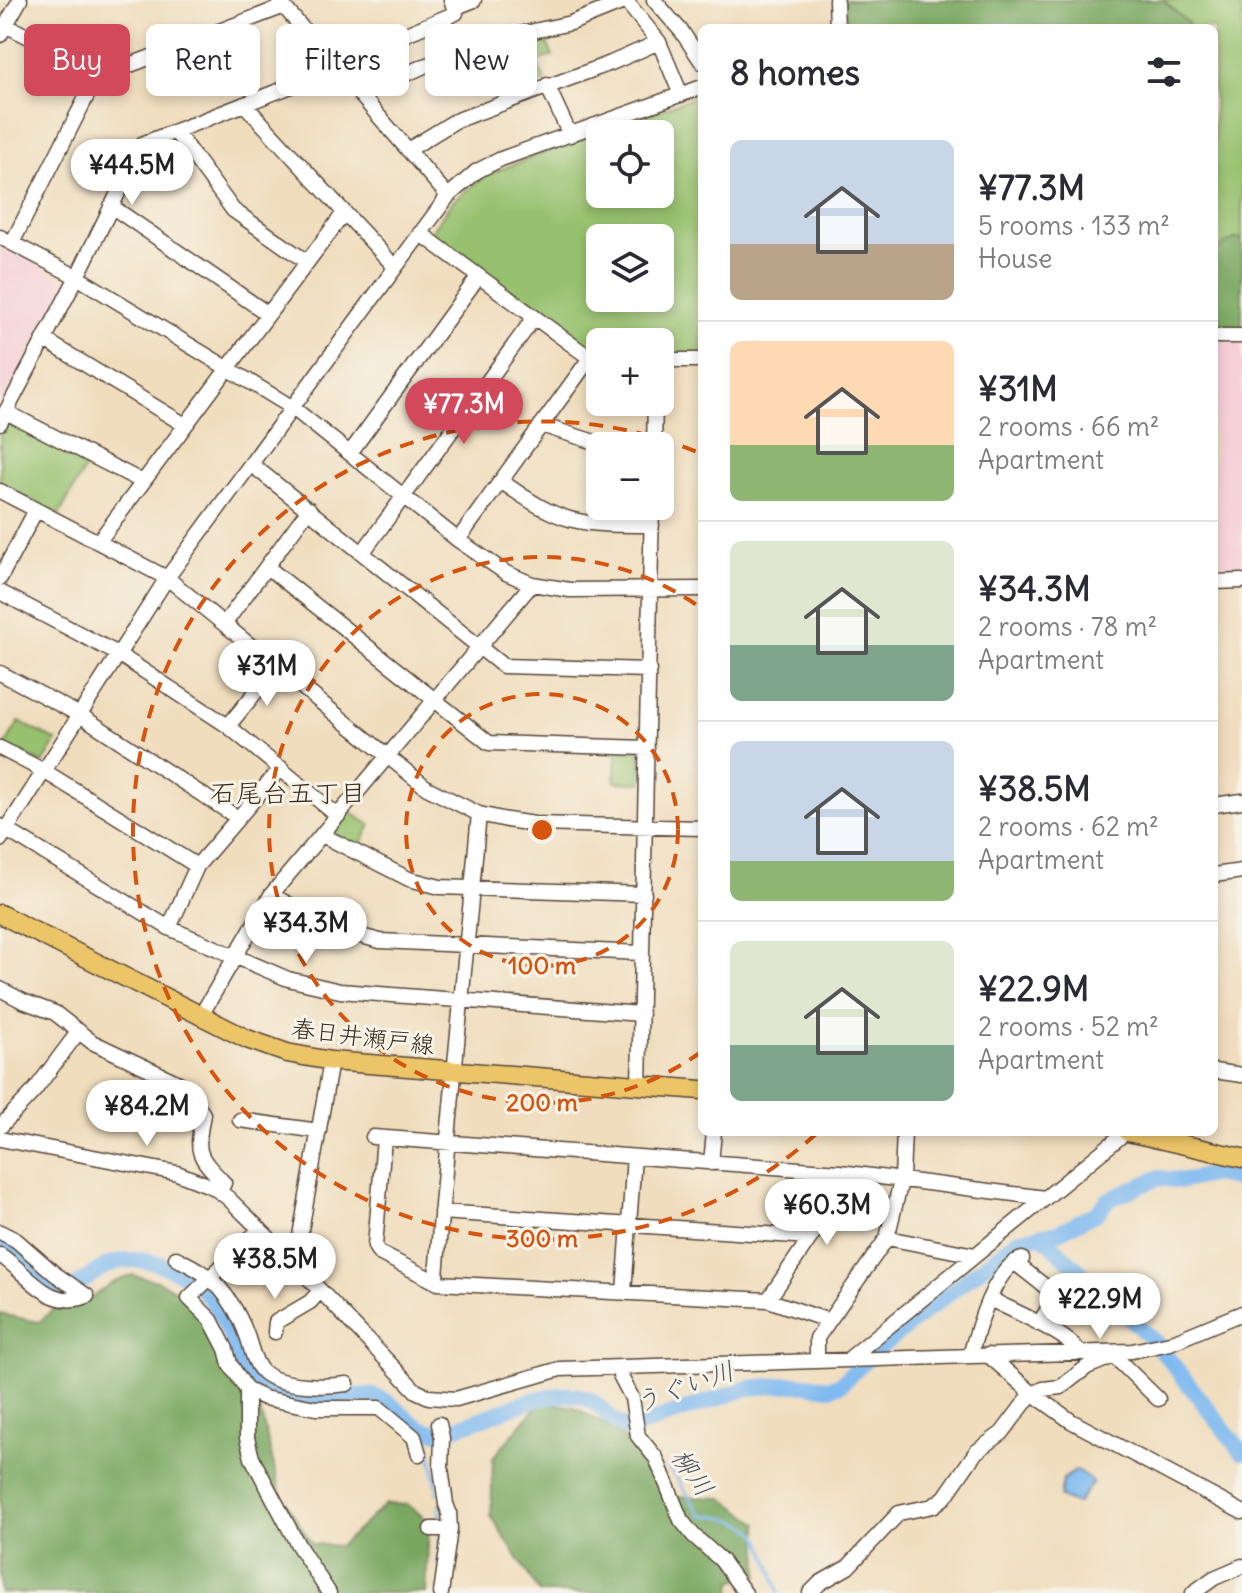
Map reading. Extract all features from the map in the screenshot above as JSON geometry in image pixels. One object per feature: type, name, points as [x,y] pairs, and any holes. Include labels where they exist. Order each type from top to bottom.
[{"type":"main road","name":"春日井瀬戸線","points":[[0,914],[200,1017],[287,1053],[331,1061],[698,1090]]},
{"type":"main road","points":[[1145,1136],[1242,1158]]},
{"type":"street","points":[[20,0],[3,30],[24,39]]},
{"type":"street","points":[[409,34],[456,13],[452,4],[474,0]]},
{"type":"street","points":[[654,0],[698,56]]},
{"type":"street","points":[[836,0],[837,24]]},
{"type":"street","points":[[537,30],[571,23],[626,1],[659,42],[681,95]]},
{"type":"street","points":[[130,65],[280,4],[297,24]]},
{"type":"street","points":[[537,89],[611,63],[659,42]]},
{"type":"street","points":[[547,85],[570,135]]},
{"type":"street","points":[[641,1014],[314,987],[235,958],[169,928],[2,832],[167,578],[448,196],[477,171],[501,159],[698,89]]},
{"type":"street","points":[[143,482],[3,418],[142,144],[276,91]]},
{"type":"street","points":[[86,96],[6,240],[77,277],[293,408],[483,559],[532,584],[570,590],[698,589]]},
{"type":"street","points":[[361,96],[448,196]]},
{"type":"street","points":[[408,150],[455,121],[518,96]]},
{"type":"street","points":[[244,104],[395,267]]},
{"type":"street","points":[[175,131],[233,210],[307,262]]},
{"type":"street","points":[[111,206],[268,314]]},
{"type":"street","points":[[99,541],[344,213]]},
{"type":"street","points":[[420,233],[534,318],[586,352]]},
{"type":"street","points":[[350,453],[478,277]]},
{"type":"street","points":[[363,552],[534,318]]},
{"type":"street","points":[[1218,336],[1242,336]]},
{"type":"street","points":[[45,340],[185,425]]},
{"type":"street","points":[[674,360],[698,360]]},
{"type":"street","points":[[458,540],[541,425],[586,369]]},
{"type":"street","points":[[541,425],[586,439]]},
{"type":"street","points":[[251,464],[503,666],[649,670]]},
{"type":"street","points":[[501,481],[538,508],[562,519],[590,525],[652,525]]},
{"type":"street","points":[[0,491],[167,578],[427,788],[479,814],[534,824],[698,828]]},
{"type":"street","points":[[225,623],[309,509]]},
{"type":"street","points":[[0,578],[36,510]]},
{"type":"street","points":[[639,1086],[652,520]]},
{"type":"street","points":[[267,567],[489,743],[647,748]]},
{"type":"street","points":[[1218,582],[1242,581]]},
{"type":"street","points":[[200,1017],[271,895],[532,584]]},
{"type":"street","points":[[0,592],[118,654],[228,726],[338,816]]},
{"type":"street","points":[[228,726],[277,666]]},
{"type":"street","points":[[0,673],[80,715],[238,818]]},
{"type":"street","points":[[0,748],[44,771],[197,866]]},
{"type":"street","points":[[169,928],[197,866],[281,768]]},
{"type":"street","points":[[1218,804],[1242,801]]},
{"type":"street","points":[[438,1283],[447,1143],[479,814]]},
{"type":"street","points":[[322,835],[409,879],[440,887],[644,894]]},
{"type":"street","points":[[1218,874],[1242,871]]},
{"type":"street","points":[[271,895],[312,918],[360,937],[380,941],[641,953]]},
{"type":"street","points":[[0,989],[55,1013],[92,1042],[185,1086],[203,1114],[198,1144],[202,1160],[224,1183],[220,1192]]},
{"type":"street","points":[[0,1127],[34,1091],[79,1031]]},
{"type":"street","points":[[295,1264],[331,1061]]},
{"type":"street","points":[[1218,1072],[1242,1075]]},
{"type":"street","points":[[240,1120],[319,1131]]},
{"type":"street","points":[[711,1163],[714,1136]]},
{"type":"street","points":[[817,1361],[817,1338],[887,1238],[902,1180],[904,1136]]},
{"type":"street","points":[[861,1358],[975,1255],[1122,1136]]},
{"type":"street","points":[[829,1321],[768,1300],[438,1283],[379,1253],[375,1246],[379,1137],[840,1172],[1045,1198]]},
{"type":"street","points":[[0,1139],[177,1173],[220,1192],[295,1264],[416,1391],[429,1397],[456,1399],[560,1369],[1079,1352],[1114,1354],[1151,1349],[1241,1315]]},
{"type":"street","points":[[624,1292],[634,1157]]},
{"type":"street","points":[[768,1300],[829,1210],[840,1172]]},
{"type":"street","points":[[441,1212],[810,1237]]},
{"type":"street","points":[[260,1229],[189,1298],[211,1320],[230,1364],[247,1390],[264,1398],[316,1408],[379,1408],[414,1437],[419,1454]]},
{"type":"street","points":[[0,1232],[16,1240],[55,1274],[87,1296],[62,1300],[49,1296],[0,1255]]},
{"type":"street","points":[[887,1238],[975,1255]]},
{"type":"street","points":[[176,1258],[207,1278],[239,1318],[263,1372],[292,1382],[330,1386],[347,1384]]},
{"type":"street","points":[[970,1356],[998,1281],[1018,1260],[1056,1295],[1039,1324]]},
{"type":"street","points":[[275,1332],[276,1322],[310,1302],[320,1291]]},
{"type":"street","points":[[990,1299],[1039,1324],[1077,1347],[1079,1352]]},
{"type":"street","points":[[820,1590],[848,1567],[899,1513],[933,1506],[945,1497],[976,1452],[1002,1433],[1033,1393],[1061,1387],[1087,1367],[1114,1354]]},
{"type":"street","points":[[1114,1354],[1158,1399]]},
{"type":"street","points":[[988,1355],[1071,1421],[1242,1512]]},
{"type":"street","points":[[620,1367],[620,1375],[632,1398],[638,1436],[656,1458],[681,1520],[721,1560],[745,1593]]},
{"type":"street","points":[[289,1404],[292,1382]]},
{"type":"street","points":[[247,1390],[247,1438],[252,1458],[298,1545],[329,1593]]},
{"type":"street","points":[[439,1424],[441,1468],[450,1529],[441,1593]]},
{"type":"street","points":[[431,1529],[450,1529]]},
{"type":"street","points":[[1193,1593],[1214,1578],[1242,1566]]},
{"type":"shaded area","points":[[0,246],[69,281],[0,409]]},
{"type":"shaded area","points":[[1218,340],[1242,340],[1242,573],[1218,573]]},
{"type":"green space","points":[[842,0],[1239,0],[1242,17],[1242,332],[1218,332],[1218,24],[843,24]]},
{"type":"green space","points":[[844,0],[1163,0],[1188,24],[846,24]]},
{"type":"green space","points":[[543,34],[553,56],[537,61],[537,35]]},
{"type":"green space","points":[[537,61],[545,82],[537,85]]},
{"type":"green space","points":[[698,95],[698,356],[674,356],[674,328],[586,328],[586,348],[429,234],[453,201],[488,174],[586,137],[586,208],[674,208],[674,120],[632,120]]},
{"type":"green space","points":[[1234,239],[1242,239],[1242,331],[1218,331],[1218,249]]},
{"type":"green space","points":[[7,419],[90,459],[59,515],[0,484],[0,432]]},
{"type":"green space","points":[[19,722],[57,741],[43,763],[5,746]]},
{"type":"green space","points":[[616,750],[640,750],[642,783],[615,782]]},
{"type":"green space","points":[[348,811],[371,825],[358,849],[331,832]]},
{"type":"green space","points":[[132,1275],[158,1281],[181,1293],[198,1312],[227,1369],[256,1393],[281,1494],[312,1544],[340,1546],[386,1504],[408,1505],[429,1521],[426,1593],[0,1593],[0,1314],[39,1322],[53,1310],[83,1304],[110,1284]]},
{"type":"green space","points":[[540,1402],[574,1407],[619,1433],[669,1496],[723,1498],[758,1523],[759,1576],[733,1580],[731,1593],[540,1593],[491,1516],[493,1458]]},
{"type":"water","points":[[1077,1470],[1093,1482],[1077,1504],[1060,1497],[1063,1479]]},
{"type":"waterway","name":"うぐい川","points":[[0,1244],[59,1291],[73,1287],[102,1268],[122,1261],[151,1262],[179,1273],[212,1301],[246,1374],[276,1394],[312,1400],[373,1396],[391,1404],[414,1423],[430,1431],[457,1427],[542,1398],[575,1395],[592,1401],[616,1423],[630,1429],[748,1388],[797,1384],[830,1388],[841,1384],[874,1352],[1016,1241],[1058,1232],[1097,1213],[1108,1200],[1158,1178],[1183,1181],[1215,1174],[1242,1181]]},
{"type":"waterway","points":[[1041,1235],[1156,1343],[1242,1452]]},
{"type":"waterway","points":[[422,1430],[431,1454],[438,1494]]},
{"type":"waterway","name":"柳川","points":[[667,1467],[702,1516],[730,1519],[756,1533],[779,1593]]},
{"type":"waterway","points":[[439,1505],[440,1525]]},
{"type":"waterway","points":[[438,1565],[440,1533]]},
{"type":"district","name":"石尾台五丁目","points":[[288,792]]}]
